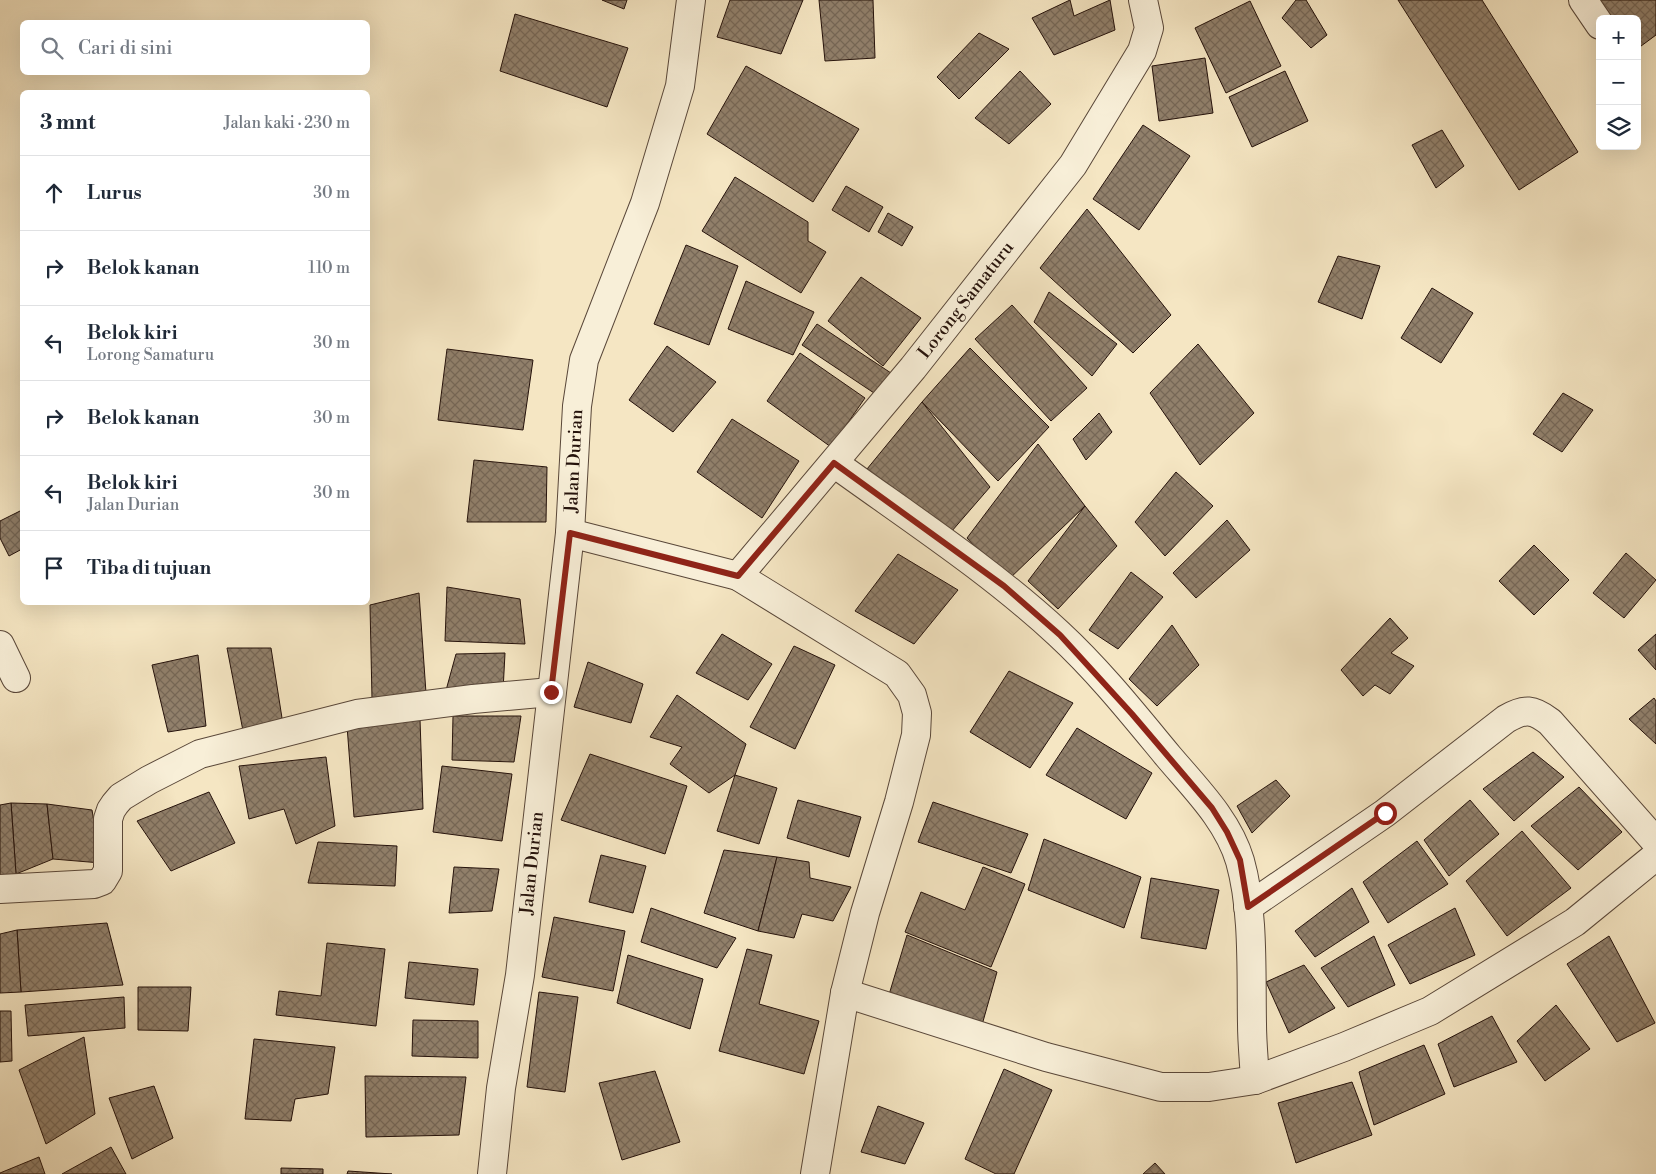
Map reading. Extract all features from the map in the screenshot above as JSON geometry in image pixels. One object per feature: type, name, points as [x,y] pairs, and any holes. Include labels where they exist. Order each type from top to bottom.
[{"type":"street","name":"Jalan Durian","points":[[492,1174],[501,1088],[520,975],[570,533],[577,406],[584,360],[645,203],[680,86],[691,0]]},
{"type":"street","name":"Lorong Samaturu","points":[[738,576],[913,368],[1072,165],[1142,50],[1149,28],[1143,0]]},
{"type":"street","points":[[1583,0],[1596,19]]},
{"type":"street","points":[[834,463],[1004,586],[1060,635],[1094,670],[1212,808],[1227,832],[1240,860],[1248,907],[1252,976],[1252,1026],[1256,1080]]},
{"type":"street","points":[[570,533],[738,576],[897,674],[912,695],[917,713],[916,735],[899,802],[865,913],[845,993],[815,1174]]},
{"type":"street","points":[[0,645],[16,678]]},
{"type":"street","points":[[0,889],[94,884],[102,881],[108,871],[108,819],[115,804],[121,797],[149,780],[200,754],[357,714],[473,699],[551,692]]},
{"type":"street","points":[[1248,907],[1385,813],[1506,719],[1519,712],[1533,712],[1550,722],[1656,842]]},
{"type":"street","points":[[845,993],[1046,1057],[1161,1087],[1209,1086],[1256,1080],[1344,1047],[1430,1011],[1575,922],[1656,856]]},
{"type":"building","points":[[602,0],[627,0],[624,9]]},
{"type":"building","points":[[730,0],[803,0],[781,54],[717,37]]},
{"type":"building","points":[[819,0],[873,0],[875,58],[825,61]]},
{"type":"building","points":[[1070,0],[1074,16],[1110,0],[1115,30],[1054,55],[1032,18]]},
{"type":"building","points":[[1296,0],[1306,0],[1327,35],[1311,48],[1282,18]]},
{"type":"building","points":[[1398,0],[1482,0],[1578,152],[1519,190]]},
{"type":"building","points":[[1596,0],[1656,0],[1656,35],[1641,46],[1641,15],[1607,15]]},
{"type":"building","points":[[1250,1],[1281,66],[1226,93],[1195,28]]},
{"type":"building","points":[[515,14],[628,48],[607,107],[500,71]]},
{"type":"building","points":[[979,33],[1009,49],[959,99],[937,77]]},
{"type":"building","points":[[1205,58],[1213,113],[1159,121],[1152,66]]},
{"type":"building","points":[[746,66],[859,129],[813,202],[707,134]]},
{"type":"building","points":[[1020,71],[1051,104],[1009,144],[975,118]]},
{"type":"building","points":[[1285,71],[1308,121],[1252,147],[1229,97]]},
{"type":"building","points":[[1143,125],[1190,156],[1139,230],[1093,199]]},
{"type":"building","points":[[1442,130],[1464,166],[1436,188],[1412,145]]},
{"type":"building","points":[[735,177],[808,222],[808,241],[826,252],[801,293],[702,231]]},
{"type":"building","points":[[846,186],[883,207],[869,232],[832,210]]},
{"type":"building","points":[[1087,209],[1171,315],[1133,353],[1040,268]]},
{"type":"building","points":[[888,213],[913,227],[902,246],[878,232]]},
{"type":"building","points":[[686,245],[738,266],[709,345],[654,324]]},
{"type":"building","points":[[1338,256],[1380,266],[1362,319],[1318,302]]},
{"type":"building","points":[[861,277],[921,318],[883,366],[828,321]]},
{"type":"building","points":[[746,281],[814,312],[793,355],[728,329]]},
{"type":"building","points":[[1432,288],[1473,313],[1441,363],[1401,338]]},
{"type":"building","points":[[1049,292],[1117,344],[1092,376],[1034,322]]},
{"type":"building","points":[[1012,305],[1087,388],[1051,421],[975,339]]},
{"type":"building","points":[[817,324],[897,377],[883,399],[802,345]]},
{"type":"building","points":[[1198,344],[1254,413],[1200,465],[1150,393]]},
{"type":"building","points":[[667,346],[716,382],[673,432],[629,400]]},
{"type":"building","points":[[970,348],[1049,427],[998,481],[922,402]]},
{"type":"building","points":[[447,349],[533,360],[523,430],[438,420]]},
{"type":"building","points":[[800,353],[865,398],[831,447],[767,401]]},
{"type":"building","points":[[1563,393],[1593,410],[1562,452],[1533,434]]},
{"type":"building","points":[[922,402],[990,487],[945,539],[867,469]]},
{"type":"building","points":[[1099,413],[1112,432],[1086,460],[1073,439]]},
{"type":"building","points":[[732,419],[799,461],[762,518],[697,472]]},
{"type":"building","points":[[1038,444],[1085,506],[1006,582],[967,538]]},
{"type":"building","points":[[474,460],[547,467],[546,522],[467,522]]},
{"type":"building","points":[[1176,472],[1213,506],[1165,556],[1135,522]]},
{"type":"building","points":[[1085,506],[1117,546],[1058,609],[1028,581]]},
{"type":"building","points":[[20,511],[20,550],[9,556],[0,538],[0,521]]},
{"type":"building","points":[[1227,520],[1250,550],[1196,598],[1173,573]]},
{"type":"building","points":[[1534,545],[1569,580],[1534,615],[1499,581]]},
{"type":"building","points":[[1626,553],[1656,580],[1624,618],[1593,593]]},
{"type":"building","points":[[898,554],[958,590],[914,644],[855,611]]},
{"type":"building","points":[[1131,572],[1163,597],[1118,649],[1089,630]]},
{"type":"building","points":[[447,587],[520,599],[525,644],[445,641]]},
{"type":"building","points":[[419,593],[426,693],[372,699],[370,605]]},
{"type":"building","points":[[1390,618],[1408,638],[1391,653],[1414,666],[1390,694],[1375,685],[1363,696],[1341,670]]},
{"type":"building","points":[[1172,625],[1199,665],[1157,706],[1129,679]]},
{"type":"building","points":[[722,634],[772,664],[748,700],[696,673]]},
{"type":"building","points":[[1656,634],[1656,670],[1638,650]]},
{"type":"building","points":[[794,646],[835,665],[795,749],[750,727]]},
{"type":"building","points":[[227,648],[271,648],[282,718],[244,736]]},
{"type":"building","points":[[505,653],[503,691],[445,694],[456,654]]},
{"type":"building","points":[[198,655],[206,726],[168,732],[152,665]]},
{"type":"building","points":[[588,662],[643,684],[631,723],[574,707]]},
{"type":"building","points":[[1009,671],[1073,703],[1030,768],[970,732]]},
{"type":"building","points":[[677,695],[746,744],[735,775],[709,793],[670,764],[682,747],[650,737]]},
{"type":"building","points":[[1654,698],[1656,701],[1656,744],[1629,719]]},
{"type":"building","points":[[453,716],[521,716],[514,762],[452,760]]},
{"type":"building","points":[[420,719],[423,809],[354,817],[347,726]]},
{"type":"building","points":[[1077,728],[1152,773],[1126,819],[1046,775]]},
{"type":"building","points":[[1533,752],[1564,777],[1514,821],[1483,789]]},
{"type":"building","points":[[590,754],[687,786],[665,854],[561,820]]},
{"type":"building","points":[[326,757],[335,826],[296,844],[284,809],[249,819],[239,766]]},
{"type":"building","points":[[442,766],[512,774],[502,841],[433,832]]},
{"type":"building","points":[[735,775],[777,788],[759,844],[717,831]]},
{"type":"building","points":[[1276,780],[1290,796],[1252,833],[1237,806]]},
{"type":"building","points":[[1579,787],[1622,832],[1578,870],[1531,826]]},
{"type":"building","points":[[209,792],[235,843],[171,871],[137,821]]},
{"type":"building","points":[[798,800],[861,817],[849,857],[787,838]]},
{"type":"building","points":[[1470,800],[1499,834],[1449,876],[1424,840]]},
{"type":"building","points":[[933,802],[1028,834],[1011,873],[918,842]]},
{"type":"building","points":[[11,803],[47,804],[53,859],[16,874]]},
{"type":"building","points":[[11,803],[16,874],[0,878],[0,805]]},
{"type":"building","points":[[47,804],[92,810],[101,863],[53,859]]},
{"type":"building","points":[[1522,831],[1571,888],[1507,936],[1466,881]]},
{"type":"building","points":[[1044,839],[1141,877],[1124,928],[1028,890]]},
{"type":"building","points":[[1417,841],[1448,884],[1388,923],[1363,882]]},
{"type":"building","points":[[318,842],[397,846],[395,886],[308,883]]},
{"type":"building","points":[[724,850],[777,857],[758,931],[704,913]]},
{"type":"building","points":[[601,855],[646,866],[633,913],[589,902]]},
{"type":"building","points":[[777,857],[809,862],[810,878],[851,887],[833,921],[802,914],[794,938],[758,931]]},
{"type":"building","points":[[454,867],[499,869],[492,911],[449,913]]},
{"type":"building","points":[[983,867],[1025,884],[991,967],[905,932],[921,892],[965,910]]},
{"type":"building","points":[[1151,878],[1219,890],[1206,949],[1141,938]]},
{"type":"building","points":[[1352,888],[1369,922],[1315,957],[1295,931]]},
{"type":"building","points":[[651,908],[736,938],[717,968],[641,942]]},
{"type":"building","points":[[1455,908],[1475,955],[1410,984],[1388,945]]},
{"type":"building","points":[[554,917],[625,931],[613,991],[542,977]]},
{"type":"building","points":[[107,923],[123,985],[21,992],[17,930]]},
{"type":"building","points":[[17,930],[21,992],[0,993],[0,934]]},
{"type":"building","points":[[907,935],[997,972],[980,1032],[888,998]]},
{"type":"building","points":[[1374,936],[1395,985],[1348,1007],[1321,968]]},
{"type":"building","points":[[1609,936],[1655,1023],[1617,1042],[1567,964]]},
{"type":"building","points":[[327,943],[385,949],[376,1026],[276,1015],[279,991],[321,996]]},
{"type":"building","points":[[747,949],[772,955],[759,1004],[819,1021],[804,1074],[719,1051]]},
{"type":"building","points":[[628,955],[703,979],[690,1029],[617,1003]]},
{"type":"building","points":[[409,962],[478,969],[474,1005],[405,998]]},
{"type":"building","points":[[1304,965],[1335,1008],[1289,1033],[1266,982]]},
{"type":"building","points":[[138,987],[191,987],[188,1031],[138,1030]]},
{"type":"building","points":[[539,992],[578,997],[565,1092],[527,1087]]},
{"type":"building","points":[[124,997],[125,1028],[28,1036],[25,1005]]},
{"type":"building","points":[[1556,1005],[1590,1049],[1545,1081],[1517,1041]]},
{"type":"building","points":[[0,1011],[11,1011],[12,1061],[0,1062]]},
{"type":"building","points":[[1492,1016],[1517,1062],[1454,1087],[1438,1044]]},
{"type":"building","points":[[413,1020],[478,1021],[478,1058],[412,1056]]},
{"type":"building","points":[[84,1037],[95,1114],[46,1144],[19,1070]]},
{"type":"building","points":[[254,1039],[335,1047],[328,1094],[295,1099],[291,1121],[245,1119]]},
{"type":"building","points":[[1424,1045],[1445,1094],[1374,1125],[1359,1072]]},
{"type":"building","points":[[1004,1069],[1052,1090],[1014,1174],[996,1174],[965,1159]]},
{"type":"building","points":[[655,1071],[680,1142],[622,1160],[599,1083]]},
{"type":"building","points":[[365,1076],[466,1077],[459,1135],[366,1137]]},
{"type":"building","points":[[1352,1082],[1372,1135],[1296,1163],[1278,1103]]},
{"type":"building","points":[[154,1086],[173,1138],[132,1159],[109,1098]]},
{"type":"building","points":[[878,1106],[924,1123],[905,1164],[861,1152]]},
{"type":"building","points":[[111,1147],[126,1174],[62,1174]]},
{"type":"building","points":[[39,1157],[45,1174],[0,1174],[0,1173]]},
{"type":"building","points":[[1155,1163],[1165,1174],[1143,1174]]},
{"type":"building","points":[[281,1168],[323,1169],[323,1174],[281,1174]]},
{"type":"building","points":[[348,1171],[392,1174],[347,1174]]},
{"type":"route","points":[[551,692],[570,533],[738,576],[834,463],[1004,586],[1060,635],[1094,670],[1212,808],[1227,832],[1240,860],[1248,907],[1385,813]]}]
